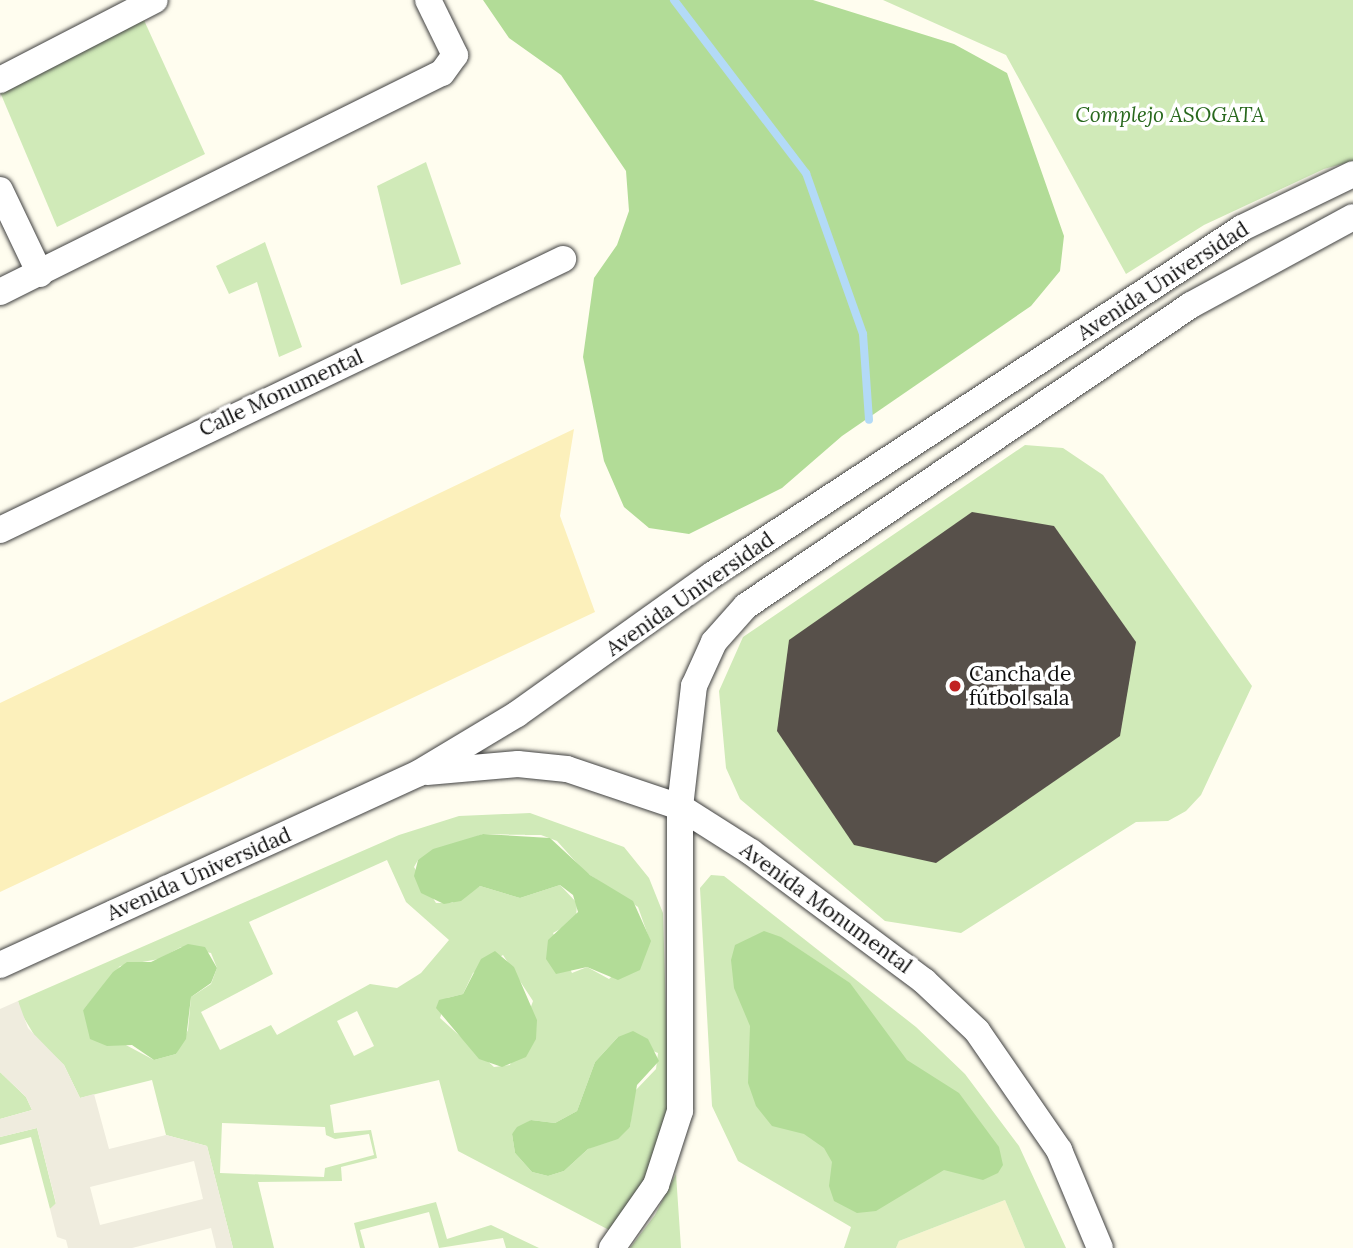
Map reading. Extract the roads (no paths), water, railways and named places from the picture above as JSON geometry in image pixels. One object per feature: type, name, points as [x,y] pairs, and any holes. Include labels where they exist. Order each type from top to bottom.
[{"type":"street","points":[[0,80],[155,0]]},
{"type":"street","points":[[0,292],[442,73],[456,55],[428,0]]},
{"type":"street","name":"Avenida Universidad","points":[[0,965],[419,773],[517,714],[712,575],[1242,228],[1353,174]]},
{"type":"street","points":[[0,190],[40,274]]},
{"type":"street","name":"Avenida Universidad","points":[[611,1248],[656,1185],[680,1111],[680,807],[694,686],[714,642],[746,607],[1191,305],[1353,217]]},
{"type":"street","name":"Calle Monumental","points":[[0,530],[563,258]]},
{"type":"street","name":"Avenida Monumental","points":[[419,773],[518,764],[567,769],[680,807],[751,852],[924,981],[978,1031],[1059,1150],[1100,1248]]},
{"type":"waterway","points":[[674,0],[806,173],[863,334],[869,420]]},
{"type":"place","name":"Cancha de fútbol sala","points":[[955,686]]},
{"type":"park label","name":"Complejo ASOGATA","points":[[1170,115]]}]
